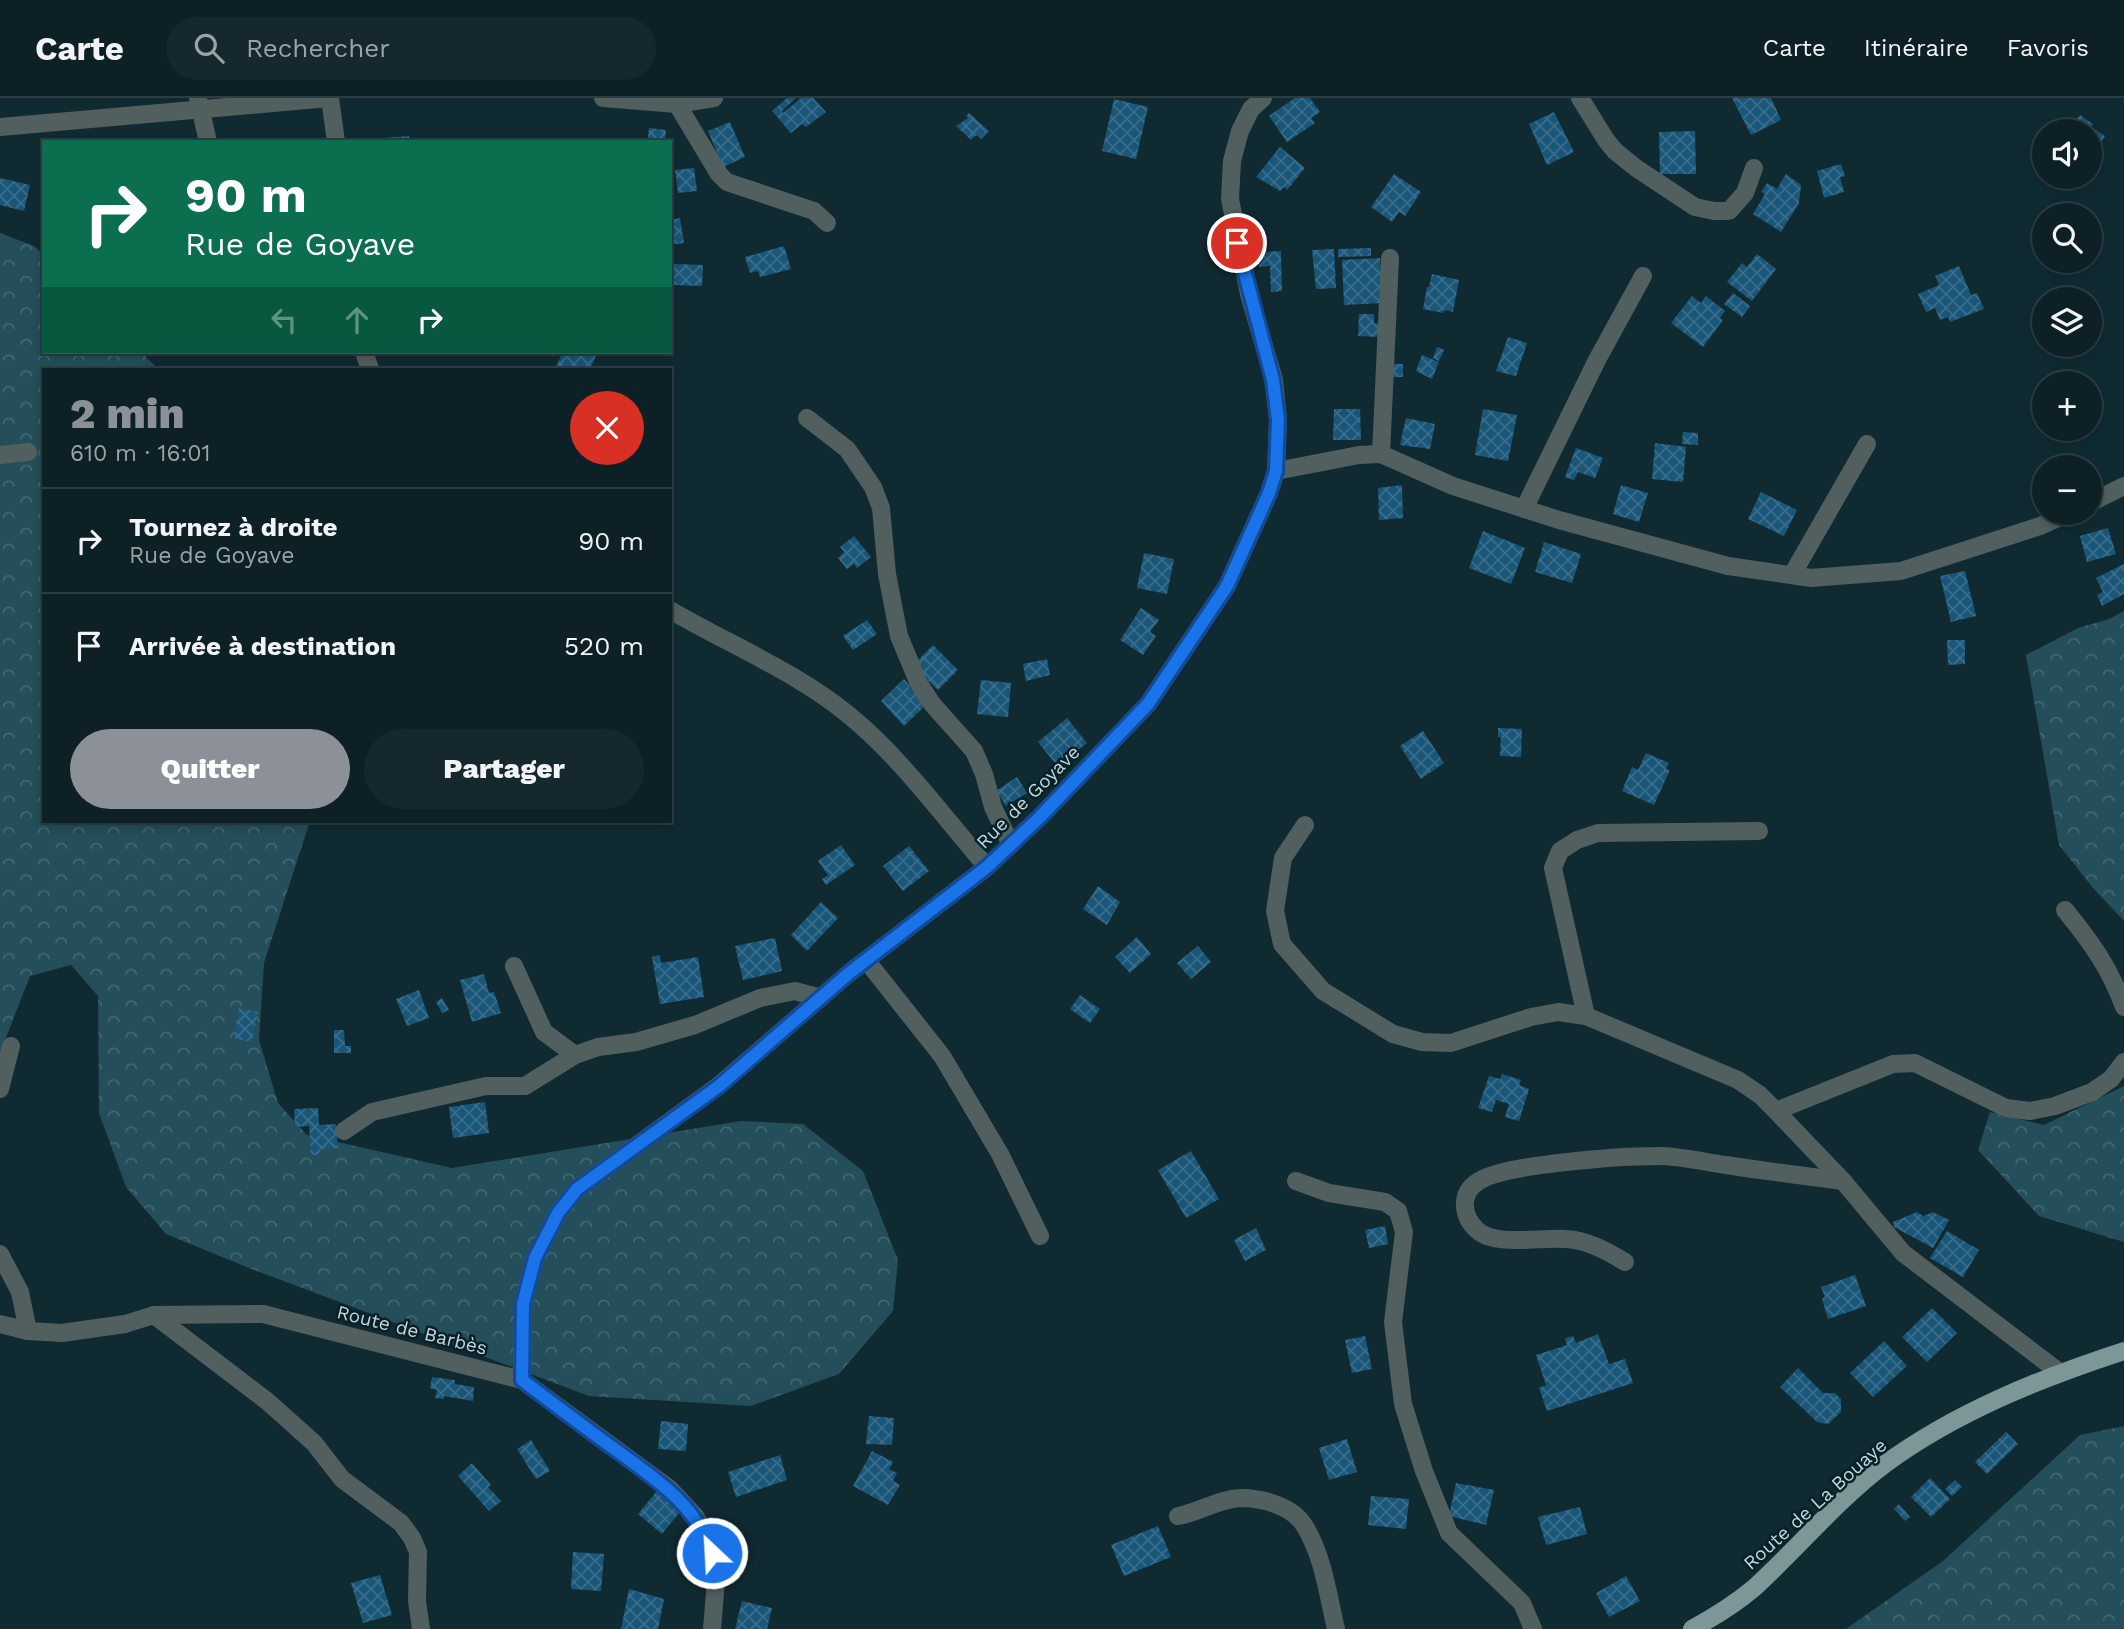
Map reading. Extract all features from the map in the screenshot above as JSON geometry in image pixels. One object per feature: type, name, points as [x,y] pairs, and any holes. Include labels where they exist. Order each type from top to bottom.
[{"type":"main road","name":"Route de La Bouaye","points":[[1692,1629],[1719,1614],[1753,1589],[1884,1465],[1934,1432],[2059,1373],[2124,1351]]},
{"type":"street","points":[[0,127],[198,103],[330,98],[337,140]]},
{"type":"street","points":[[603,98],[677,104],[714,98]]},
{"type":"street","name":"Rue de Goyave","points":[[522,1380],[523,1304],[535,1258],[558,1213],[577,1189],[719,1086],[866,960],[987,867],[1011,845],[1148,704],[1227,586],[1269,493],[1276,471],[1278,420],[1273,380],[1249,294],[1230,199],[1232,161],[1240,131],[1251,109],[1263,98]]},
{"type":"street","points":[[1580,98],[1615,151],[1695,207],[1729,211],[1745,193],[1754,168]]},
{"type":"street","points":[[198,103],[207,140]]},
{"type":"street","points":[[677,104],[719,174],[727,182],[814,211],[827,223]]},
{"type":"street","points":[[1381,454],[1390,258]]},
{"type":"street","points":[[1524,509],[1597,360],[1643,276]]},
{"type":"street","points":[[807,418],[847,449],[873,487],[881,508],[887,575],[902,645],[919,684],[933,705],[974,751],[993,807],[1011,845]]},
{"type":"street","points":[[1793,575],[1867,444]]},
{"type":"street","points":[[0,455],[28,452]]},
{"type":"street","points":[[1276,471],[1359,454],[1381,454],[1452,486],[1524,509],[1728,566],[1811,578],[1900,571],[2042,525]]},
{"type":"street","points":[[2102,497],[2124,486]]},
{"type":"street","points":[[672,611],[774,666],[850,716],[893,758],[987,867]]},
{"type":"street","points":[[1305,825],[1283,858],[1275,911],[1282,944],[1323,991],[1393,1034],[1422,1042],[1451,1043],[1531,1017],[1558,1012],[1586,1016],[1738,1080],[1760,1094],[1843,1181],[1903,1253],[2059,1373]]},
{"type":"street","points":[[1586,1016],[1553,868],[1560,851],[1577,840],[1598,833],[1759,831]]},
{"type":"street","points":[[2065,910],[2097,950],[2115,981],[2124,1007]]},
{"type":"street","points":[[866,960],[942,1056],[1000,1154],[1040,1236]]},
{"type":"street","points":[[514,966],[544,1032],[575,1055]]},
{"type":"street","points":[[344,1131],[372,1112],[486,1086],[525,1086],[575,1055],[598,1047],[636,1042],[695,1025],[760,998],[794,991],[821,998]]},
{"type":"street","points":[[0,1088],[11,1046]]},
{"type":"street","points":[[1776,1111],[1893,1064],[1915,1063],[2006,1108],[2030,1111],[2055,1106],[2092,1092],[2111,1079],[2124,1062]]},
{"type":"street","points":[[1625,1262],[1590,1244],[1568,1239],[1494,1239],[1479,1232],[1469,1220],[1464,1206],[1468,1191],[1479,1180],[1502,1172],[1573,1161],[1660,1156],[1843,1181]]},
{"type":"street","points":[[1296,1181],[1329,1193],[1385,1202],[1398,1211],[1404,1232],[1393,1322],[1403,1404],[1424,1471],[1449,1532],[1521,1603],[1533,1629]]},
{"type":"street","points":[[0,1254],[20,1292],[28,1331]]},
{"type":"street","name":"Route de Barbès","points":[[0,1324],[28,1331],[62,1333],[125,1324],[155,1315],[263,1314],[522,1380],[670,1489],[695,1516],[708,1539],[717,1568],[712,1629]]},
{"type":"street","points":[[155,1315],[267,1401],[314,1443],[342,1479],[401,1523],[418,1552],[421,1629]]},
{"type":"street","points":[[1178,1516],[1214,1502],[1241,1498],[1278,1504],[1303,1523],[1320,1561],[1336,1629]]},
{"type":"green space","points":[[0,233],[34,246],[42,253],[42,354],[143,354],[157,368],[42,368],[42,823],[309,823],[264,963],[259,1040],[278,1103],[307,1135],[452,1168],[741,1121],[803,1124],[863,1171],[898,1260],[893,1311],[839,1374],[751,1406],[589,1396],[166,1234],[126,1187],[99,1113],[98,996],[71,965],[30,976],[0,1053]]},
{"type":"green space","points":[[2124,611],[2124,921],[2093,888],[2059,845],[2026,655],[2078,628],[2109,619]]},
{"type":"green space","points":[[2124,1086],[2124,1242],[2039,1216],[1978,1150],[1990,1112],[2044,1125]]},
{"type":"green space","points":[[2124,1426],[2124,1629],[1846,1629],[1943,1561],[2080,1435]]},
{"type":"building","points":[[787,98],[796,98],[783,113],[801,98],[813,98],[826,112],[806,127],[802,124],[791,133],[772,111]]},
{"type":"building","points":[[1295,98],[1310,98],[1320,112],[1311,118],[1315,123],[1287,142],[1269,116]]},
{"type":"building","points":[[1732,98],[1771,98],[1781,120],[1751,135]]},
{"type":"building","points":[[1114,99],[1148,107],[1136,159],[1102,151]]},
{"type":"building","points":[[1554,112],[1574,152],[1547,165],[1529,124]]},
{"type":"building","points":[[969,113],[989,131],[981,139],[976,135],[971,140],[956,126],[968,118],[966,116]]},
{"type":"building","points":[[730,122],[745,157],[723,167],[708,131]]},
{"type":"building","points":[[649,128],[666,130],[665,140],[648,138]]},
{"type":"building","points":[[1695,131],[1696,174],[1660,174],[1659,132]]},
{"type":"building","points":[[409,136],[410,140],[372,140]]},
{"type":"building","points":[[1280,147],[1305,168],[1287,190],[1284,187],[1280,191],[1256,177]]},
{"type":"building","points":[[1841,164],[1845,176],[1840,177],[1844,192],[1824,198],[1817,171]]},
{"type":"building","points":[[694,168],[697,191],[678,193],[675,170]]},
{"type":"building","points":[[1394,174],[1421,192],[1405,216],[1399,212],[1392,222],[1371,207]]},
{"type":"building","points":[[1786,174],[1801,185],[1799,203],[1781,232],[1753,214],[1765,194],[1761,192],[1767,183],[1777,189]]},
{"type":"building","points":[[0,178],[30,185],[24,211],[0,205]]},
{"type":"building","points":[[680,218],[684,243],[672,245],[672,220]]},
{"type":"building","points":[[784,246],[791,269],[760,277],[758,271],[750,273],[745,257]]},
{"type":"building","points":[[1371,248],[1371,256],[1338,257],[1338,249]]},
{"type":"building","points":[[1334,249],[1336,288],[1316,289],[1312,250]]},
{"type":"building","points":[[1281,251],[1282,291],[1271,292],[1270,266],[1259,267],[1259,252]]},
{"type":"building","points":[[1757,254],[1776,269],[1752,301],[1727,282],[1742,263],[1747,267]]},
{"type":"building","points":[[1380,258],[1382,303],[1344,305],[1342,260]]},
{"type":"building","points":[[674,264],[703,265],[702,286],[673,285]]},
{"type":"building","points":[[1959,266],[1971,295],[1977,293],[1984,309],[1950,322],[1948,317],[1940,320],[1935,308],[1926,312],[1918,294],[1939,285],[1935,276]]},
{"type":"building","points":[[1432,274],[1459,280],[1453,312],[1423,309]]},
{"type":"building","points":[[1733,293],[1750,306],[1742,317],[1724,304]]},
{"type":"building","points":[[1692,296],[1701,303],[1706,296],[1725,311],[1720,318],[1723,320],[1703,347],[1671,323]]},
{"type":"building","points":[[1359,314],[1374,314],[1374,323],[1380,324],[1380,337],[1358,336]]},
{"type":"building","points":[[1508,337],[1527,343],[1516,376],[1496,371]]},
{"type":"building","points":[[1437,347],[1444,350],[1439,361],[1433,358]]},
{"type":"building","points":[[562,354],[596,356],[590,368],[555,368]]},
{"type":"building","points":[[1422,355],[1439,362],[1432,379],[1416,371]]},
{"type":"building","points":[[1392,364],[1403,364],[1403,377],[1391,377]]},
{"type":"building","points":[[1334,409],[1360,409],[1361,440],[1333,440]]},
{"type":"building","points":[[1483,409],[1517,415],[1508,461],[1475,455]]},
{"type":"building","points":[[1406,418],[1435,424],[1430,449],[1400,445]]},
{"type":"building","points":[[1683,432],[1698,433],[1698,445],[1682,444]]},
{"type":"building","points":[[1655,443],[1686,447],[1683,482],[1652,479]]},
{"type":"building","points":[[1576,448],[1603,458],[1595,478],[1578,472],[1574,480],[1565,477]]},
{"type":"building","points":[[1402,485],[1403,518],[1379,520],[1378,488]]},
{"type":"building","points":[[1621,485],[1648,493],[1639,522],[1613,514]]},
{"type":"building","points":[[1761,492],[1797,510],[1784,536],[1748,519]]},
{"type":"building","points":[[2108,528],[2116,554],[2087,562],[2080,536]]},
{"type":"building","points":[[1483,531],[1525,548],[1511,584],[1469,568]]},
{"type":"building","points":[[854,536],[871,557],[857,568],[854,564],[847,569],[838,558],[844,552],[840,547]]},
{"type":"building","points":[[1544,542],[1581,554],[1572,583],[1535,572]]},
{"type":"building","points":[[1144,553],[1174,559],[1167,594],[1137,588]]},
{"type":"building","points":[[2124,564],[2124,594],[2102,606],[2097,595],[2103,592],[2096,578]]},
{"type":"building","points":[[1965,571],[1976,616],[1951,622],[1940,576]]},
{"type":"building","points":[[1141,608],[1159,620],[1150,632],[1156,636],[1143,655],[1120,640]]},
{"type":"building","points":[[867,620],[877,634],[853,650],[843,636]]},
{"type":"building","points":[[1947,640],[1965,640],[1965,664],[1948,665]]},
{"type":"building","points":[[933,645],[958,670],[938,690],[919,672],[923,668],[917,661]]},
{"type":"building","points":[[1047,659],[1050,675],[1026,681],[1023,664]]},
{"type":"building","points":[[904,679],[926,705],[904,726],[881,701]]},
{"type":"building","points":[[981,680],[1011,683],[1008,717],[977,714]]},
{"type":"building","points":[[1067,718],[1087,743],[1058,767],[1038,742]]},
{"type":"building","points":[[1498,728],[1522,729],[1521,757],[1500,756],[1501,737],[1498,737]]},
{"type":"building","points":[[1423,731],[1444,763],[1421,779],[1400,746]]},
{"type":"building","points":[[1646,753],[1669,763],[1666,769],[1670,770],[1654,805],[1622,791],[1632,767],[1638,770]]},
{"type":"building","points":[[1017,777],[1027,793],[1006,806],[996,791]]},
{"type":"building","points":[[841,845],[855,865],[826,885],[822,879],[828,875],[818,861]]},
{"type":"building","points":[[909,846],[929,871],[903,891],[883,866]]},
{"type":"building","points":[[1098,886],[1120,902],[1107,925],[1083,909]]},
{"type":"building","points":[[821,902],[838,918],[807,951],[791,935]]},
{"type":"building","points":[[1137,937],[1151,954],[1130,973],[1115,957]]},
{"type":"building","points":[[775,938],[782,971],[743,980],[735,946]]},
{"type":"building","points":[[1198,946],[1211,962],[1191,979],[1177,963]]},
{"type":"building","points":[[660,955],[661,963],[698,957],[704,997],[660,1004],[652,957]]},
{"type":"building","points":[[484,974],[489,993],[494,992],[501,1013],[472,1022],[460,980]]},
{"type":"building","points":[[419,990],[429,1018],[407,1026],[396,999]]},
{"type":"building","points":[[1080,995],[1100,1009],[1090,1023],[1070,1009]]},
{"type":"building","points":[[442,998],[449,1010],[442,1013],[436,1002]]},
{"type":"building","points":[[239,1008],[258,1012],[252,1042],[234,1038]]},
{"type":"building","points":[[334,1030],[344,1030],[345,1046],[351,1046],[351,1053],[334,1053]]},
{"type":"building","points":[[1502,1074],[1521,1080],[1519,1085],[1529,1089],[1519,1121],[1505,1117],[1509,1104],[1496,1100],[1492,1112],[1478,1108],[1489,1076],[1500,1079]]},
{"type":"building","points":[[485,1102],[489,1133],[453,1138],[449,1107]]},
{"type":"building","points":[[318,1108],[319,1125],[336,1124],[338,1148],[321,1149],[319,1155],[311,1155],[309,1126],[295,1127],[294,1109]]},
{"type":"building","points":[[1191,1151],[1219,1199],[1186,1218],[1158,1170]]},
{"type":"building","points":[[1917,1212],[1923,1216],[1933,1212],[1949,1220],[1933,1248],[1894,1227],[1893,1222]]},
{"type":"building","points":[[1385,1226],[1388,1244],[1369,1248],[1365,1230]]},
{"type":"building","points":[[1256,1228],[1266,1250],[1245,1261],[1234,1240]]},
{"type":"building","points":[[1947,1231],[1979,1250],[1963,1277],[1930,1258]]},
{"type":"building","points":[[1855,1275],[1866,1306],[1828,1319],[1821,1287]]},
{"type":"building","points":[[1932,1308],[1957,1333],[1927,1362],[1902,1337]]},
{"type":"building","points":[[1598,1334],[1609,1364],[1625,1359],[1633,1383],[1547,1411],[1539,1388],[1546,1385],[1536,1355],[1567,1345],[1565,1338],[1573,1336],[1576,1343]]},
{"type":"building","points":[[1365,1336],[1372,1369],[1352,1373],[1345,1340]]},
{"type":"building","points":[[1884,1341],[1907,1366],[1873,1397],[1850,1373]]},
{"type":"building","points":[[1798,1368],[1823,1393],[1835,1393],[1841,1399],[1841,1412],[1828,1424],[1817,1422],[1780,1387]]},
{"type":"building","points":[[432,1377],[455,1380],[455,1384],[474,1387],[473,1401],[444,1396],[444,1399],[435,1398],[437,1390],[430,1388]]},
{"type":"building","points":[[869,1416],[894,1418],[892,1445],[866,1444]]},
{"type":"building","points":[[661,1421],[688,1424],[686,1451],[658,1449]]},
{"type":"building","points":[[2006,1432],[2018,1444],[1987,1474],[1975,1462]]},
{"type":"building","points":[[1347,1439],[1357,1472],[1329,1480],[1319,1448]]},
{"type":"building","points":[[531,1440],[550,1471],[536,1479],[517,1449]]},
{"type":"building","points":[[872,1451],[893,1462],[889,1469],[897,1473],[893,1481],[900,1485],[888,1505],[853,1486]]},
{"type":"building","points":[[780,1455],[787,1480],[736,1497],[728,1472]]},
{"type":"building","points":[[472,1463],[501,1501],[489,1511],[458,1476]]},
{"type":"building","points":[[1930,1478],[1950,1499],[1931,1517],[1911,1497]]},
{"type":"building","points":[[1955,1480],[1962,1487],[1952,1496],[1945,1489]]},
{"type":"building","points":[[1456,1483],[1494,1490],[1486,1525],[1449,1516]]},
{"type":"building","points":[[660,1487],[684,1507],[662,1534],[638,1514]]},
{"type":"building","points":[[1371,1496],[1409,1499],[1406,1529],[1368,1525]]},
{"type":"building","points":[[1899,1504],[1910,1517],[1905,1521],[1894,1509]]},
{"type":"building","points":[[1580,1507],[1587,1534],[1546,1545],[1538,1517]]},
{"type":"building","points":[[1158,1526],[1171,1557],[1124,1576],[1111,1545]]},
{"type":"building","points":[[573,1552],[604,1554],[601,1591],[571,1589]]},
{"type":"building","points":[[380,1575],[392,1615],[363,1623],[351,1583]]},
{"type":"building","points":[[1626,1576],[1640,1601],[1609,1617],[1596,1593]]},
{"type":"building","points":[[629,1589],[664,1599],[658,1629],[621,1629]]},
{"type":"building","points":[[742,1601],[772,1608],[767,1629],[735,1629]]},
{"type":"route","points":[[712,1553],[708,1539],[695,1516],[670,1489],[522,1380],[523,1304],[535,1258],[558,1213],[577,1189],[719,1086],[848,974],[987,867],[1040,817],[1148,704],[1227,586],[1269,493],[1276,471],[1278,420],[1273,380],[1237,243]]}]
